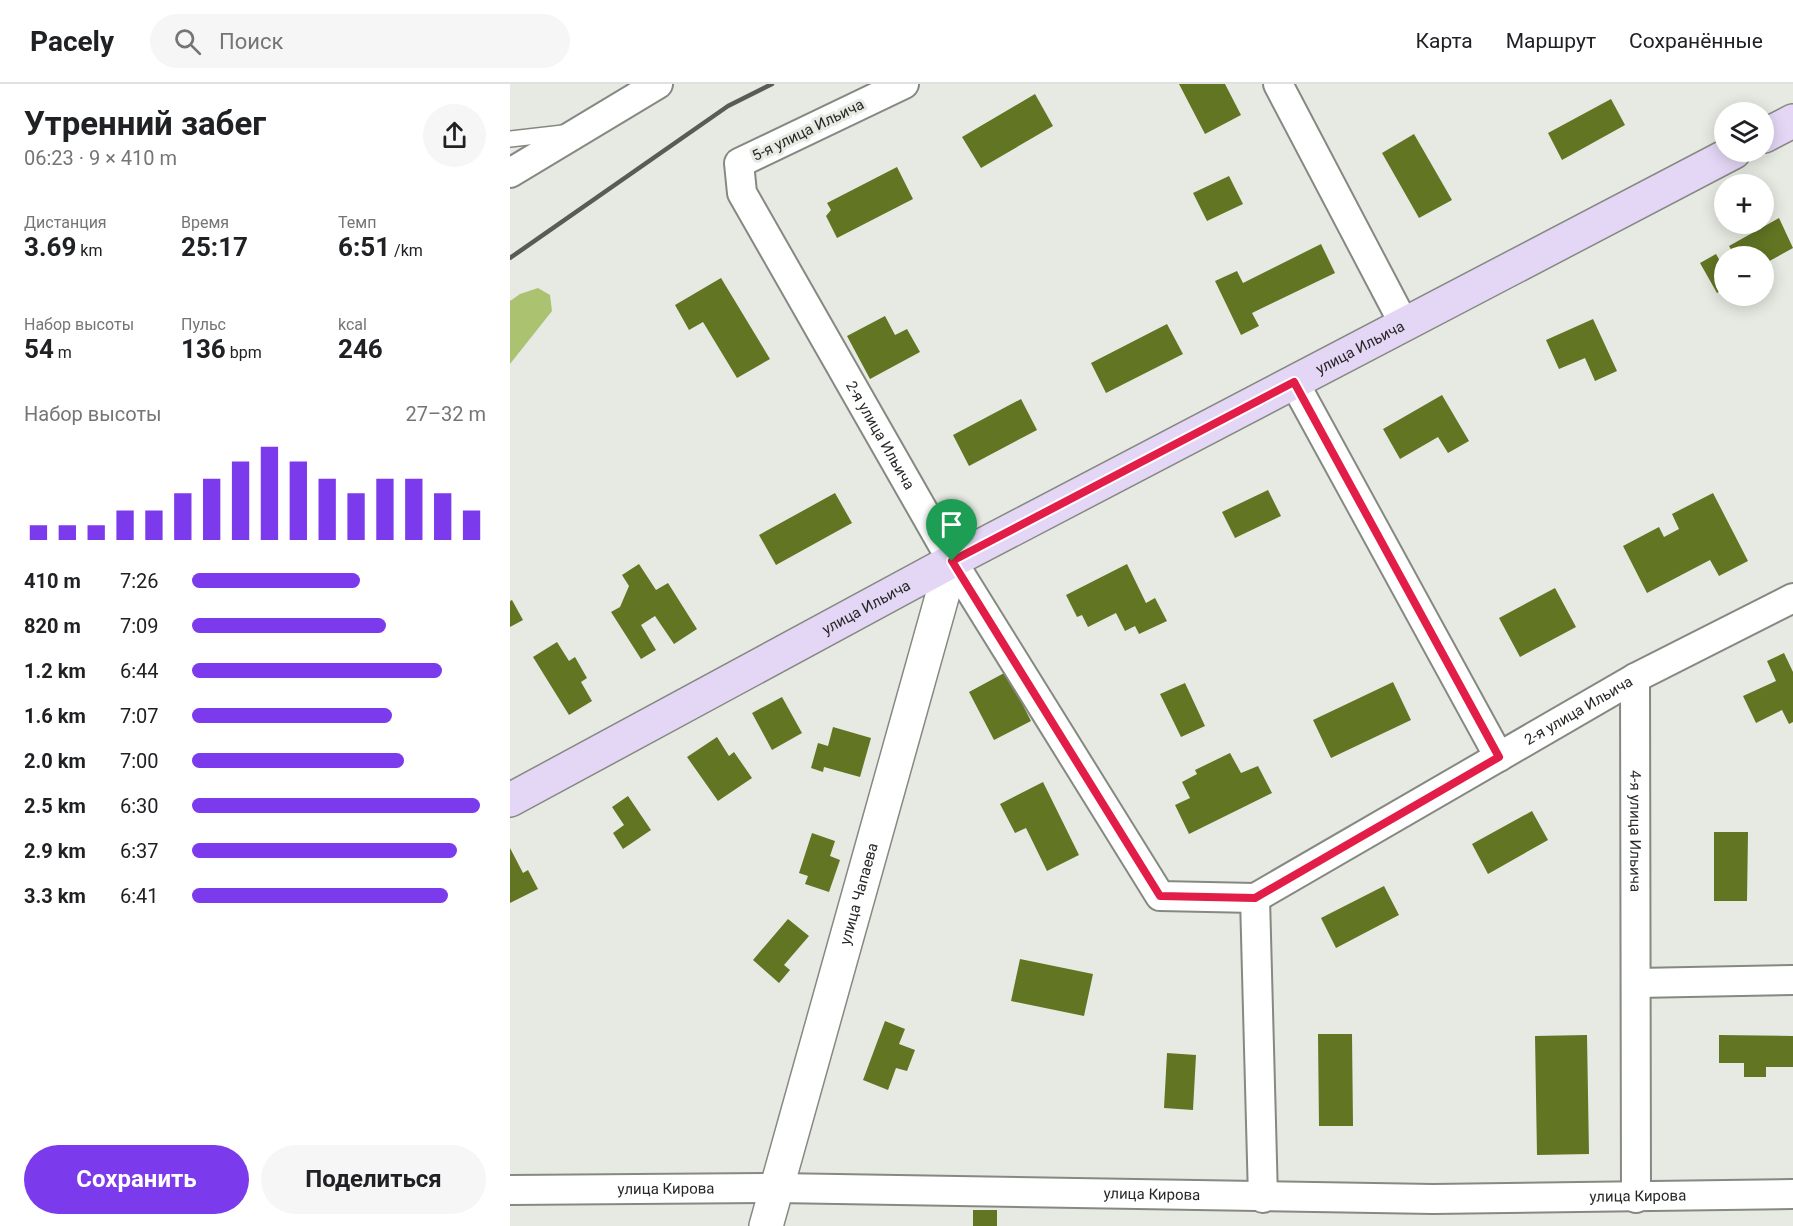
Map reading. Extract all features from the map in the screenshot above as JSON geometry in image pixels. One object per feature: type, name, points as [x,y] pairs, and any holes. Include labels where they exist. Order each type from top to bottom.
[{"type":"main road","points":[[1774,131],[1793,121]]},
{"type":"main road","name":"улица Ильича","points":[[510,801],[952,561],[1715,162]]},
{"type":"street","name":"5-я улица Ильича","points":[[742,193],[739,163],[903,84]]},
{"type":"street","points":[[1278,84],[1404,324]]},
{"type":"street","points":[[510,173],[651,86]]},
{"type":"street","name":"2-я улица Ильича","points":[[742,193],[952,561],[1160,896],[1255,898],[1635,678],[1785,607]]},
{"type":"street","points":[[1294,382],[1499,757]]},
{"type":"street","name":"улица Чапаева","points":[[766,1226],[952,561]]},
{"type":"street","name":"4-я улица Ильича","points":[[1635,678],[1636,1198]]},
{"type":"street","points":[[1255,898],[1263,1198]]},
{"type":"street","points":[[1637,983],[1793,980]]},
{"type":"street","name":"улица Кирова","points":[[510,1190],[777,1188],[1263,1198],[1636,1198],[1793,1194]]},
{"type":"lane","points":[[510,139],[581,130]]},
{"type":"green space","points":[[538,288],[550,295],[552,311],[510,364],[510,301],[520,294]]},
{"type":"building","points":[[1179,84],[1225,84],[1241,115],[1205,134]]},
{"type":"building","points":[[1035,94],[1053,126],[981,168],[962,137]]},
{"type":"building","points":[[1611,99],[1625,125],[1562,160],[1548,133]]},
{"type":"building","points":[[1414,134],[1452,200],[1419,218],[1382,153]]},
{"type":"building","points":[[897,167],[913,199],[837,238],[826,216],[831,210],[827,203]]},
{"type":"building","points":[[1229,176],[1243,204],[1207,221],[1193,193]]},
{"type":"building","points":[[1779,218],[1793,248],[1774,258],[1774,246],[1729,246],[1750,234],[1774,234],[1774,221]]},
{"type":"building","points":[[1321,244],[1335,273],[1252,313],[1259,326],[1241,335],[1215,281],[1237,271],[1243,283]]},
{"type":"building","points":[[1714,255],[1714,288],[1700,263]]},
{"type":"building","points":[[721,278],[770,359],[737,378],[703,322],[689,330],[675,305]]},
{"type":"building","points":[[885,316],[895,335],[907,329],[920,352],[870,379],[847,336]]},
{"type":"building","points":[[1593,319],[1617,371],[1595,381],[1585,358],[1559,369],[1546,340]]},
{"type":"building","points":[[1167,324],[1183,354],[1106,393],[1091,363]]},
{"type":"building","points":[[1442,395],[1469,441],[1448,453],[1438,437],[1400,459],[1383,429]]},
{"type":"building","points":[[1021,399],[1037,430],[969,466],[953,435]]},
{"type":"building","points":[[1268,490],[1281,516],[1235,538],[1222,512]]},
{"type":"building","points":[[835,493],[852,523],[776,565],[759,535]]},
{"type":"building","points":[[1713,493],[1748,561],[1719,576],[1710,560],[1647,593],[1623,546],[1659,527],[1664,537],[1679,529],[1672,514]]},
{"type":"building","points":[[639,564],[656,590],[668,583],[697,629],[674,644],[655,616],[641,625],[656,650],[641,659],[611,612],[620,607],[629,586],[622,575]]},
{"type":"building","points":[[1127,564],[1146,603],[1155,598],[1167,621],[1139,634],[1135,626],[1125,631],[1116,613],[1088,627],[1082,615],[1077,617],[1066,595]]},
{"type":"building","points":[[1555,588],[1576,627],[1520,657],[1499,618]]},
{"type":"building","points":[[512,600],[523,620],[510,627],[510,601]]},
{"type":"building","points":[[557,642],[569,661],[575,657],[587,678],[581,682],[592,701],[569,715],[533,657]]},
{"type":"building","points":[[1784,653],[1793,672],[1793,722],[1789,724],[1782,710],[1756,723],[1743,696],[1776,681],[1767,661]]},
{"type":"building","points":[[1006,672],[1031,721],[994,740],[969,692]]},
{"type":"building","points":[[1393,682],[1411,720],[1331,758],[1313,720]]},
{"type":"building","points":[[1185,683],[1205,726],[1181,737],[1160,694]]},
{"type":"building","points":[[782,697],[802,733],[772,750],[752,713]]},
{"type":"building","points":[[833,727],[871,738],[860,777],[824,767],[823,772],[811,768],[818,743],[828,746]]},
{"type":"building","points":[[717,737],[729,756],[734,752],[752,778],[718,801],[687,757]]},
{"type":"building","points":[[1230,753],[1241,773],[1258,766],[1272,793],[1189,834],[1175,805],[1190,798],[1182,782],[1197,774],[1195,770]]},
{"type":"building","points":[[1043,782],[1079,855],[1047,871],[1026,828],[1015,833],[1000,804]]},
{"type":"building","points":[[628,796],[651,830],[623,849],[613,833],[624,825],[612,807]]},
{"type":"building","points":[[1532,811],[1548,840],[1488,874],[1472,844]]},
{"type":"building","points":[[1714,832],[1748,832],[1747,901],[1714,901]]},
{"type":"building","points":[[812,833],[835,841],[830,856],[840,860],[829,892],[805,884],[808,876],[799,873]]},
{"type":"building","points":[[510,848],[523,873],[528,870],[538,889],[510,903]]},
{"type":"building","points":[[1384,886],[1399,915],[1336,948],[1321,918]]},
{"type":"building","points":[[788,919],[809,936],[784,965],[790,970],[779,983],[753,960]]},
{"type":"building","points":[[1020,959],[1093,974],[1084,1016],[1011,1001]]},
{"type":"building","points":[[885,1021],[905,1029],[899,1044],[915,1050],[907,1071],[896,1068],[888,1090],[863,1080]]},
{"type":"building","points":[[1318,1034],[1352,1034],[1353,1126],[1319,1126]]},
{"type":"building","points":[[1587,1035],[1589,1154],[1537,1155],[1535,1036]]},
{"type":"building","points":[[1719,1035],[1793,1036],[1793,1067],[1766,1067],[1766,1077],[1744,1077],[1744,1063],[1719,1063]]},
{"type":"building","points":[[1167,1053],[1196,1055],[1193,1110],[1164,1108]]},
{"type":"building","points":[[973,1210],[997,1210],[997,1226],[973,1226]]},
{"type":"railway","points":[[510,258],[728,106],[772,84]]},
{"type":"route","points":[[1294,382],[1499,757],[1255,898],[1160,896],[952,561],[1294,382]]}]
